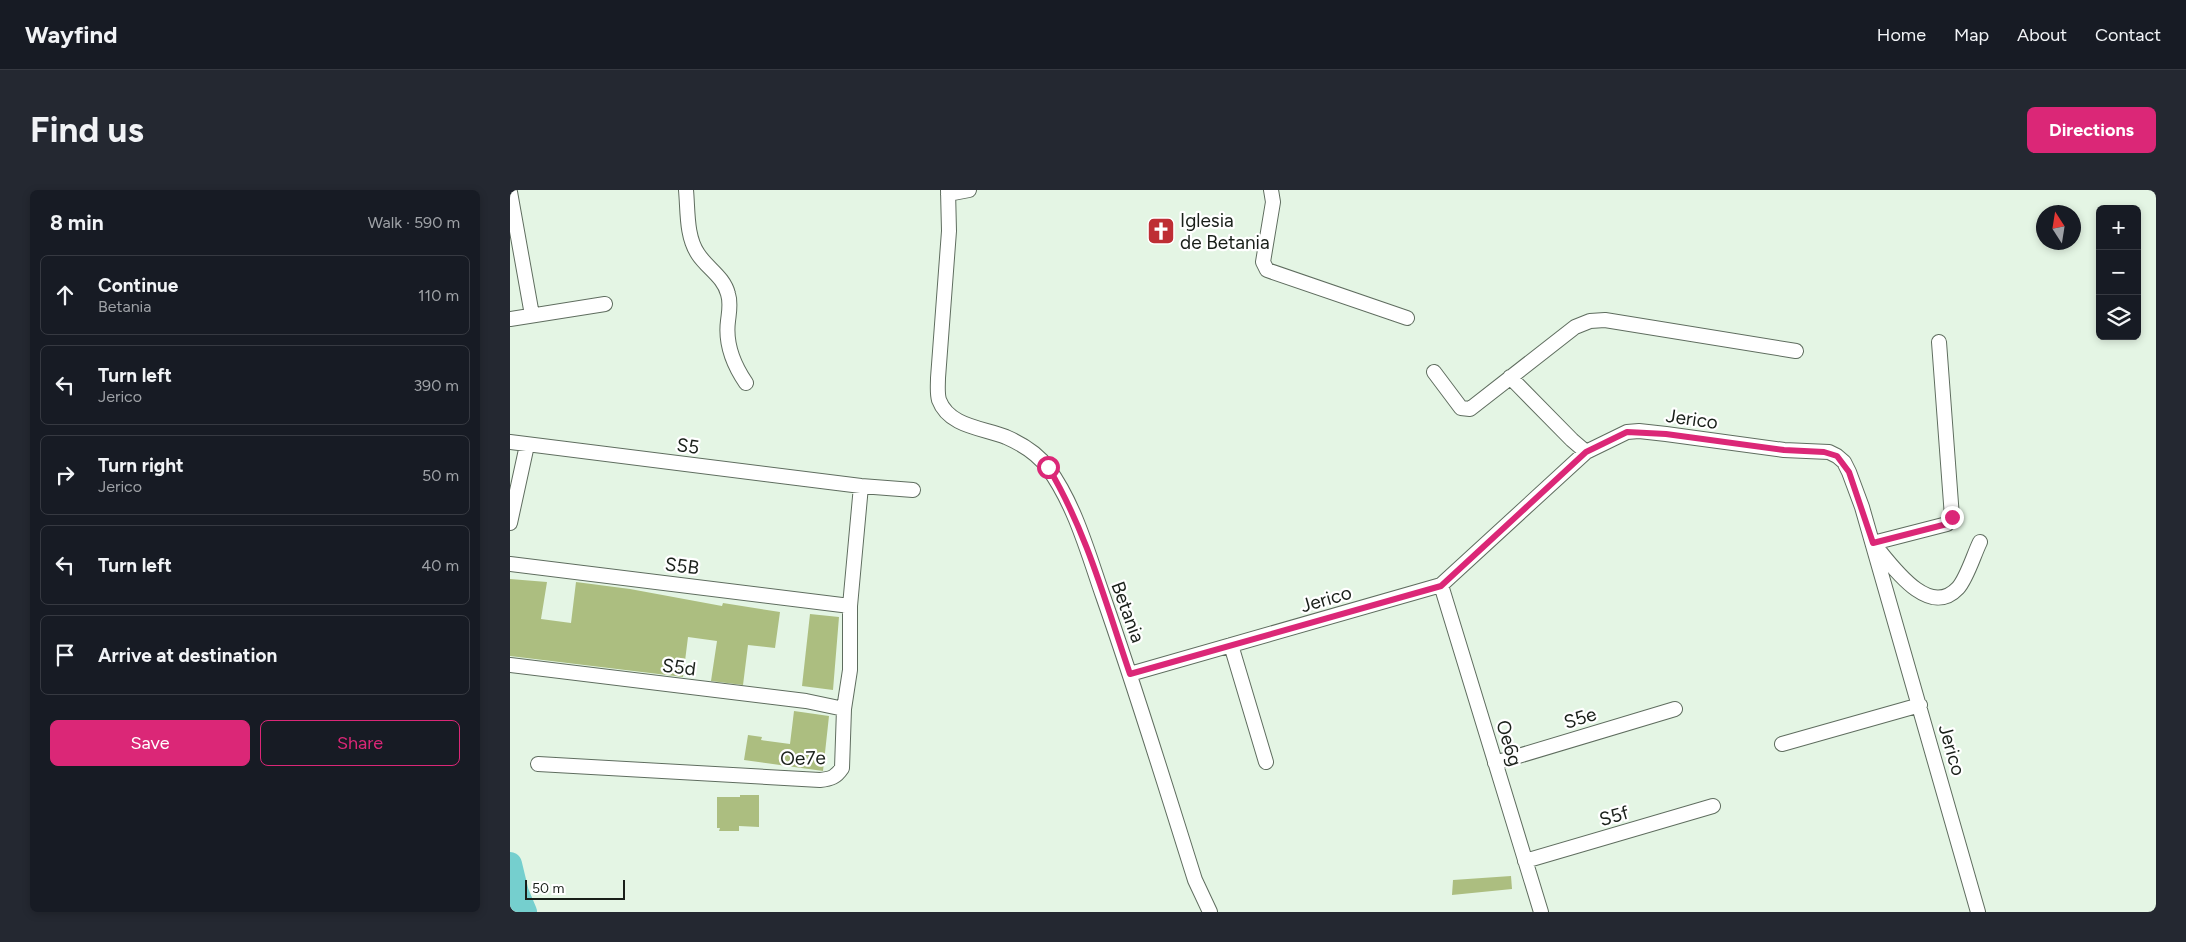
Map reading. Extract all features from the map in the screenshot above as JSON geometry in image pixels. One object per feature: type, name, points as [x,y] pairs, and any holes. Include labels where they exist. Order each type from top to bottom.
[{"type":"street","points":[[686,190],[690,236],[701,258],[723,282],[728,294],[730,307],[727,330],[730,351],[746,383]]},
{"type":"street","points":[[948,192],[969,190]]},
{"type":"street","points":[[1271,190],[1273,202],[1263,262],[1267,270],[1407,318]]},
{"type":"street","points":[[510,192],[532,315]]},
{"type":"street","name":"Betania","points":[[948,192],[948,241],[938,385],[939,400],[947,413],[975,428],[1019,443],[1040,458],[1048,467],[1063,492],[1079,530],[1130,674],[1195,880],[1210,912]]},
{"type":"street","points":[[510,319],[605,304]]},
{"type":"street","points":[[1434,372],[1461,408],[1470,409],[1575,327],[1590,321],[1605,320],[1796,351]]},
{"type":"street","points":[[1939,342],[1952,517],[1947,524],[1873,543],[1916,591],[1935,596],[1952,593],[1960,586],[1980,542]]},
{"type":"street","points":[[1510,377],[1586,452]]},
{"type":"street","name":"Jerico","points":[[1130,674],[1441,586],[1586,452],[1627,432],[1639,431],[1784,450],[1829,452],[1840,458],[1849,472],[1873,543],[1978,912]]},
{"type":"street","name":"S5","points":[[510,442],[861,486],[913,490]]},
{"type":"street","points":[[510,523],[527,445]]},
{"type":"street","name":"Oe7e","points":[[538,764],[820,780],[832,779],[842,768],[844,709],[850,670],[850,606],[861,486]]},
{"type":"street","name":"S5B","points":[[510,564],[850,606]]},
{"type":"street","name":"Oe6g","points":[[1441,586],[1541,912]]},
{"type":"street","points":[[1231,645],[1266,762]]},
{"type":"street","name":"S5d","points":[[510,666],[806,701],[844,709]]},
{"type":"street","points":[[1782,744],[1920,706]]},
{"type":"street","name":"S5e","points":[[1495,763],[1675,709]]},
{"type":"street","name":"S5f","points":[[1525,861],[1713,806]]},
{"type":"building","points":[[510,579],[547,582],[541,619],[571,623],[576,582],[630,589],[722,606],[723,603],[780,612],[775,648],[748,645],[743,685],[711,681],[717,641],[688,637],[683,677],[510,656]]},
{"type":"building","points":[[810,614],[839,617],[833,690],[802,686]]},
{"type":"building","points":[[794,711],[829,716],[823,771],[744,760],[748,735],[762,737],[761,740],[790,744]]},
{"type":"building","points":[[740,795],[759,795],[759,827],[739,826],[739,831],[719,831],[720,828],[717,828],[717,797],[740,797]]},
{"type":"building","points":[[1511,876],[1512,889],[1452,895],[1453,880]]},
{"type":"waterway","points":[[510,864],[517,893],[525,912]]},
{"type":"place","name":"Iglesia de Betania","points":[[1161,231]]},
{"type":"route","points":[[1048,467],[1063,492],[1079,530],[1130,674],[1441,586],[1586,452],[1627,432],[1639,431],[1666,434],[1800,452],[1829,452],[1844,462],[1849,472],[1873,543],[1947,524],[1952,517]]}]
